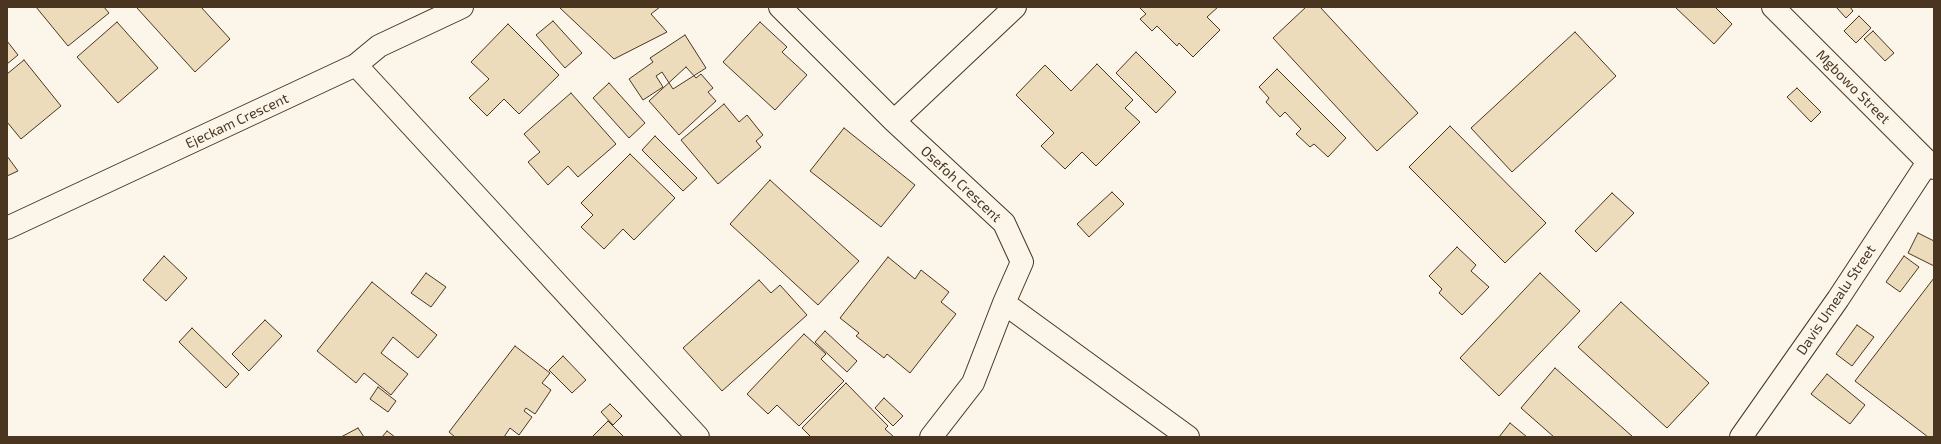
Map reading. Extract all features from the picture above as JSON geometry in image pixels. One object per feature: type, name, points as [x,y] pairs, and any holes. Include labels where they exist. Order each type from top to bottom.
[{"type":"street","name":"Ejeckam Crescent","points":[[7,228],[356,65],[379,46],[462,7]]},
{"type":"street","name":"Osefoh Crescent","points":[[780,7],[894,121],[1004,223],[1022,262],[1004,303],[973,383],[931,437]]},
{"type":"street","points":[[894,121],[1015,7]]},
{"type":"street","name":"Mgbowo Street","points":[[1773,7],[1931,165]]},
{"type":"street","points":[[356,65],[698,437]]},
{"type":"street","name":"Davis Umealu Street","points":[[1741,437],[1931,165]]},
{"type":"street","points":[[1004,303],[1188,437]]},
{"type":"building","points":[[36,7],[104,7],[109,13],[68,46]]},
{"type":"building","points":[[201,7],[230,39],[195,72],[137,8]]},
{"type":"building","points":[[559,7],[660,7],[651,14],[667,32],[614,59]]},
{"type":"building","points":[[1139,7],[1218,7],[1207,17],[1220,30],[1193,57],[1179,43],[1177,46],[1157,26],[1152,31],[1140,19],[1146,14]]},
{"type":"building","points":[[1306,7],[1320,7],[1418,113],[1377,151],[1273,38]]},
{"type":"building","points":[[1675,7],[1715,7],[1732,24],[1714,44]]},
{"type":"building","points":[[1836,7],[1850,7],[1853,11],[1846,18]]},
{"type":"building","points":[[1859,16],[1871,28],[1856,43],[1844,31]]},
{"type":"building","points":[[553,21],[582,53],[565,68],[536,35]]},
{"type":"building","points":[[117,22],[158,68],[118,103],[77,57]]},
{"type":"building","points":[[760,22],[787,47],[782,52],[807,75],[775,110],[723,62]]},
{"type":"building","points":[[508,24],[559,75],[519,114],[504,99],[487,116],[469,98],[489,79],[471,62]]},
{"type":"building","points":[[1873,31],[1894,53],[1885,61],[1864,39]]},
{"type":"building","points":[[1575,32],[1616,76],[1512,172],[1471,128]]},
{"type":"building","points":[[685,35],[706,68],[673,89],[662,72],[656,76],[663,87],[643,100],[629,79],[653,62],[650,58]]},
{"type":"building","points":[[7,41],[18,55],[7,64]]},
{"type":"building","points":[[1136,52],[1176,92],[1156,113],[1116,73]]},
{"type":"building","points":[[24,60],[61,106],[21,139],[7,122],[7,74]]},
{"type":"building","points":[[1097,64],[1133,100],[1125,108],[1140,122],[1096,166],[1082,152],[1065,169],[1041,146],[1054,133],[1016,95],[1045,65],[1071,91]]},
{"type":"building","points":[[686,67],[696,78],[701,74],[713,88],[708,92],[716,101],[679,135],[649,101]]},
{"type":"building","points":[[1277,69],[1346,138],[1328,157],[1314,144],[1310,147],[1296,134],[1301,129],[1285,112],[1280,117],[1266,102],[1269,98],[1259,87]]},
{"type":"building","points":[[609,83],[645,123],[629,138],[593,98]]},
{"type":"building","points":[[1797,88],[1821,112],[1811,122],[1787,97]]},
{"type":"building","points":[[571,93],[616,144],[578,177],[568,166],[548,185],[528,162],[540,152],[524,134]]},
{"type":"building","points":[[724,104],[739,122],[747,115],[763,135],[756,141],[761,147],[718,184],[681,140]]},
{"type":"building","points":[[1450,126],[1546,223],[1505,263],[1409,167]]},
{"type":"building","points":[[844,128],[915,185],[881,227],[810,171]]},
{"type":"building","points":[[655,136],[697,178],[683,191],[642,150]]},
{"type":"building","points":[[630,154],[675,198],[634,240],[623,229],[604,249],[581,227],[593,215],[581,203]]},
{"type":"building","points":[[7,156],[18,171],[7,176]]},
{"type":"building","points":[[770,180],[859,261],[818,305],[730,224]]},
{"type":"building","points":[[1112,192],[1124,204],[1089,237],[1077,224]]},
{"type":"building","points":[[1612,193],[1634,213],[1596,252],[1575,231]]},
{"type":"building","points":[[1918,233],[1934,241],[1934,266],[1908,253]]},
{"type":"building","points":[[1457,247],[1476,265],[1471,271],[1489,287],[1462,315],[1439,293],[1442,289],[1429,276]]},
{"type":"building","points":[[164,256],[187,278],[166,301],[143,280]]},
{"type":"building","points":[[1904,256],[1919,267],[1900,292],[1886,282]]},
{"type":"building","points":[[888,257],[915,279],[921,270],[949,292],[941,302],[956,314],[910,373],[887,354],[884,358],[856,336],[859,333],[840,318]]},
{"type":"building","points":[[426,273],[446,287],[431,307],[411,293]]},
{"type":"building","points":[[1540,273],[1580,311],[1499,396],[1460,358]]},
{"type":"building","points":[[1934,278],[1934,437],[1928,437],[1855,381]]},
{"type":"building","points":[[759,280],[771,293],[780,285],[807,315],[722,391],[683,348]]},
{"type":"building","points":[[372,282],[437,335],[418,358],[393,337],[381,353],[408,374],[391,395],[364,373],[356,383],[317,351]]},
{"type":"building","points":[[1621,302],[1709,383],[1667,428],[1578,347]]},
{"type":"building","points":[[265,320],[282,336],[249,371],[232,354]]},
{"type":"building","points":[[1857,325],[1874,337],[1852,366],[1836,354]]},
{"type":"building","points":[[192,328],[239,374],[226,388],[179,342]]},
{"type":"building","points":[[825,331],[857,361],[847,372],[815,342]]},
{"type":"building","points":[[804,334],[826,354],[821,359],[844,381],[799,426],[777,405],[768,414],[747,394]]},
{"type":"building","points":[[515,346],[550,373],[542,383],[551,390],[535,414],[526,408],[524,411],[532,417],[519,435],[510,428],[504,437],[455,437],[449,432]]},
{"type":"building","points":[[563,356],[586,380],[572,393],[549,370]]},
{"type":"building","points":[[1555,368],[1633,437],[1554,437],[1521,408]]},
{"type":"building","points":[[1827,374],[1865,405],[1850,424],[1811,394]]},
{"type":"building","points":[[846,383],[888,426],[885,429],[894,437],[811,437],[802,428]]},
{"type":"building","points":[[378,387],[396,401],[388,412],[370,399]]},
{"type":"building","points":[[884,398],[903,416],[893,426],[875,408]]},
{"type":"building","points":[[610,404],[622,416],[613,425],[601,412]]},
{"type":"building","points":[[608,421],[624,437],[592,437]]},
{"type":"building","points":[[1510,423],[1527,437],[1499,437]]},
{"type":"building","points":[[358,428],[364,437],[341,437]]},
{"type":"building","points":[[387,431],[395,437],[382,437]]}]
